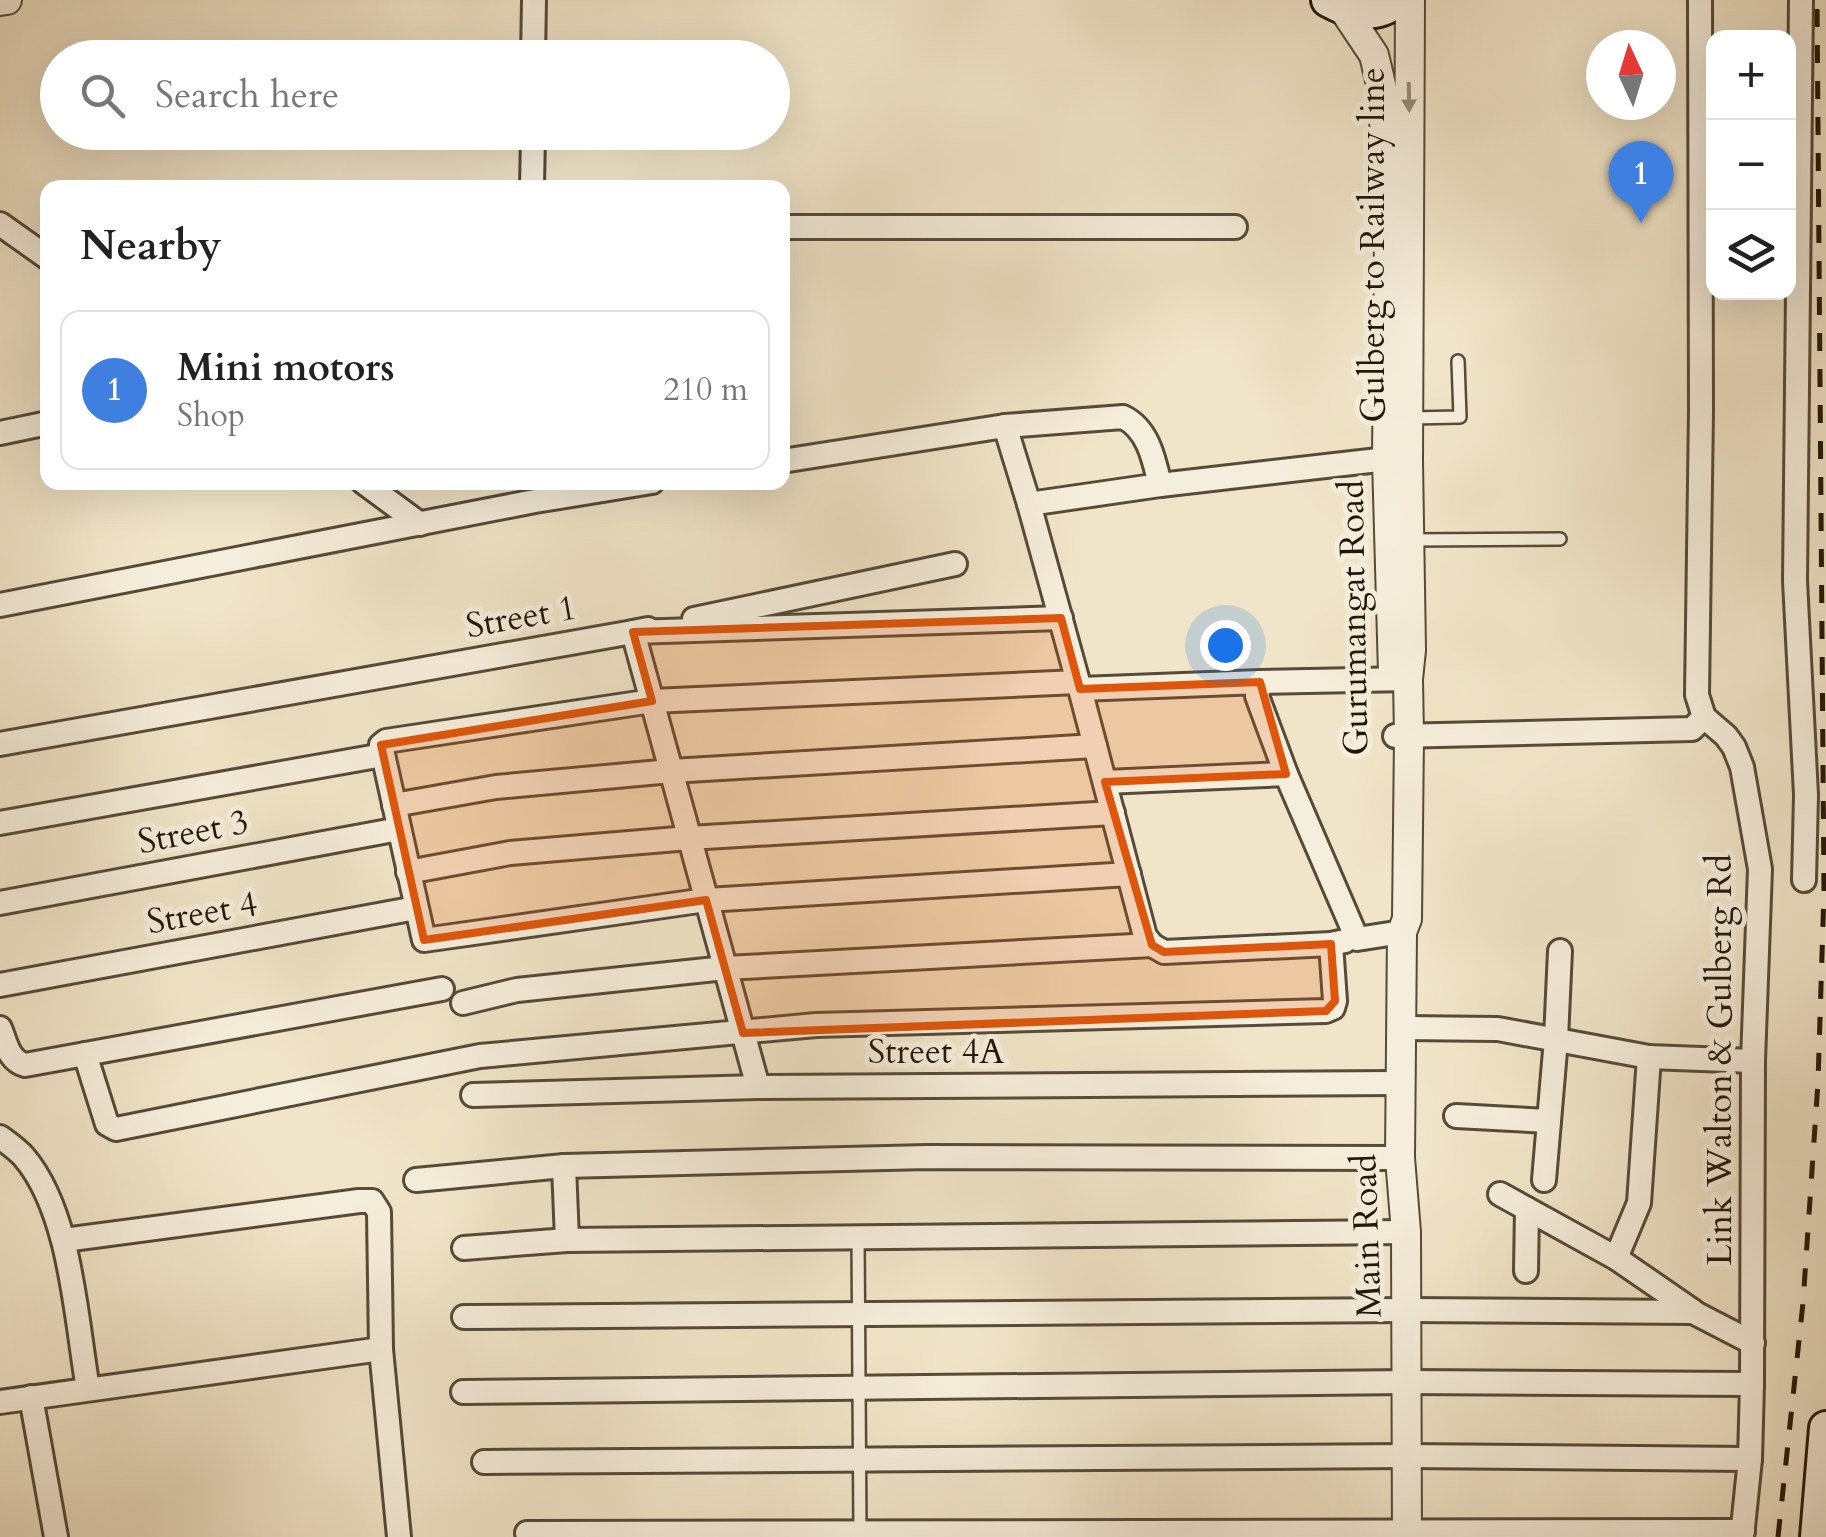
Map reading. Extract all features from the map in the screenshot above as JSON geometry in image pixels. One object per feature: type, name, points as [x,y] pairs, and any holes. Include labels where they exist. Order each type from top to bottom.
[{"type":"main road","points":[[1336,5],[1369,13],[1397,0]]},
{"type":"main road","points":[[1820,1535],[1826,1428]]},
{"type":"street","points":[[534,0],[534,40]]},
{"type":"street","name":"Gulberg to Railway line","points":[[1029,504],[1160,485],[1398,460],[1409,418],[1410,0]]},
{"type":"street","points":[[1402,736],[1692,729],[1704,717],[1698,695],[1700,0]]},
{"type":"street","points":[[1801,0],[1795,581],[1806,795],[1804,880]]},
{"type":"street","name":"Gurumangat Road","points":[[1336,5],[1374,55],[1383,93],[1398,460],[1400,678]]},
{"type":"street","points":[[532,180],[533,150]]},
{"type":"street","points":[[0,224],[40,252]]},
{"type":"street","points":[[790,228],[1235,227]]},
{"type":"street","points":[[0,251],[23,240]]},
{"type":"street","points":[[790,461],[1005,426],[1123,416],[1143,433],[1160,485]]},
{"type":"street","points":[[0,433],[40,425]]},
{"type":"street","points":[[1005,426],[1145,936],[1152,945],[1164,952],[1330,944],[1402,932]]},
{"type":"street","points":[[1129,874],[706,900],[424,940],[382,742],[652,701],[1400,678],[1411,650],[1410,540],[1398,460]]},
{"type":"street","points":[[374,490],[420,524]]},
{"type":"street","points":[[0,605],[420,524],[535,492]]},
{"type":"street","points":[[758,1087],[633,632],[954,564]]},
{"type":"street","name":"Street 1","points":[[0,744],[633,632],[1060,618]]},
{"type":"street","name":"Main Road","points":[[1400,678],[1407,919],[1402,932],[1400,1158],[1406,1232],[1408,1534]]},
{"type":"street","points":[[1260,682],[1258,696],[1286,774],[1357,939]]},
{"type":"street","name":"Link Walton & Gulberg Rd","points":[[1704,717],[1726,736],[1742,767],[1760,869],[1753,1061],[1750,1460],[1742,1534]]},
{"type":"street","points":[[394,805],[496,787],[671,771],[1095,746]]},
{"type":"street","points":[[0,823],[383,755]]},
{"type":"street","points":[[1104,782],[1286,774]]},
{"type":"street","points":[[408,872],[510,853],[689,838],[1113,813]]},
{"type":"street","name":"Street 3","points":[[0,903],[399,829]]},
{"type":"street","name":"Street 4","points":[[0,985],[416,908]]},
{"type":"street","points":[[85,1054],[108,1124],[116,1129],[480,1056],[835,1024],[1326,1011],[1336,1001],[1330,944]]},
{"type":"street","points":[[463,1004],[517,990],[725,968],[1152,945]]},
{"type":"street","points":[[1544,1180],[1560,951]]},
{"type":"street","points":[[0,1028],[12,1057],[25,1065],[442,989]]},
{"type":"street","points":[[1401,1028],[1498,1028],[1649,1057],[1753,1061]]},
{"type":"street","points":[[1616,1258],[1640,1203],[1649,1057]]},
{"type":"street","name":"Street 4A","points":[[473,1095],[758,1087],[1400,1083]]},
{"type":"street","points":[[1456,1116],[1549,1121]]},
{"type":"street","points":[[0,1137],[22,1154],[30,1166],[64,1240],[88,1388]]},
{"type":"street","points":[[416,1180],[564,1166],[928,1156],[1400,1158]]},
{"type":"street","points":[[564,1166],[567,1240]]},
{"type":"street","points":[[1500,1194],[1616,1258],[1693,1312],[1753,1343]]},
{"type":"street","points":[[64,1240],[372,1202],[379,1212],[380,1350],[397,1537]]},
{"type":"street","points":[[1526,1271],[1527,1209]]},
{"type":"street","points":[[464,1248],[567,1240],[1406,1232]]},
{"type":"street","points":[[464,1317],[1406,1310],[1693,1312]]},
{"type":"street","points":[[0,1402],[380,1350]]},
{"type":"street","points":[[463,1392],[1407,1382],[1752,1384]]},
{"type":"street","points":[[31,1397],[56,1537]]},
{"type":"street","points":[[484,1462],[1407,1456],[1750,1460]]},
{"type":"street","points":[[527,1533],[1742,1534]]},
{"type":"lane","points":[[1409,418],[1460,417],[1458,361]]},
{"type":"lane","points":[[1410,540],[1560,539]]},
{"type":"lane","points":[[858,1237],[860,1536]]},
{"type":"highlighted area","points":[[1061,618],[1080,689],[1260,682],[1286,774],[1105,782],[1152,945],[1164,952],[1331,944],[1335,1001],[1326,1011],[743,1033],[706,900],[424,940],[381,745],[652,701],[633,632]]},
{"type":"railway","points":[[1778,1537],[1803,1303],[1818,1082],[1824,891],[1817,0]]},
{"type":"place","name":"Mini motors","points":[[1641,223]]}]
